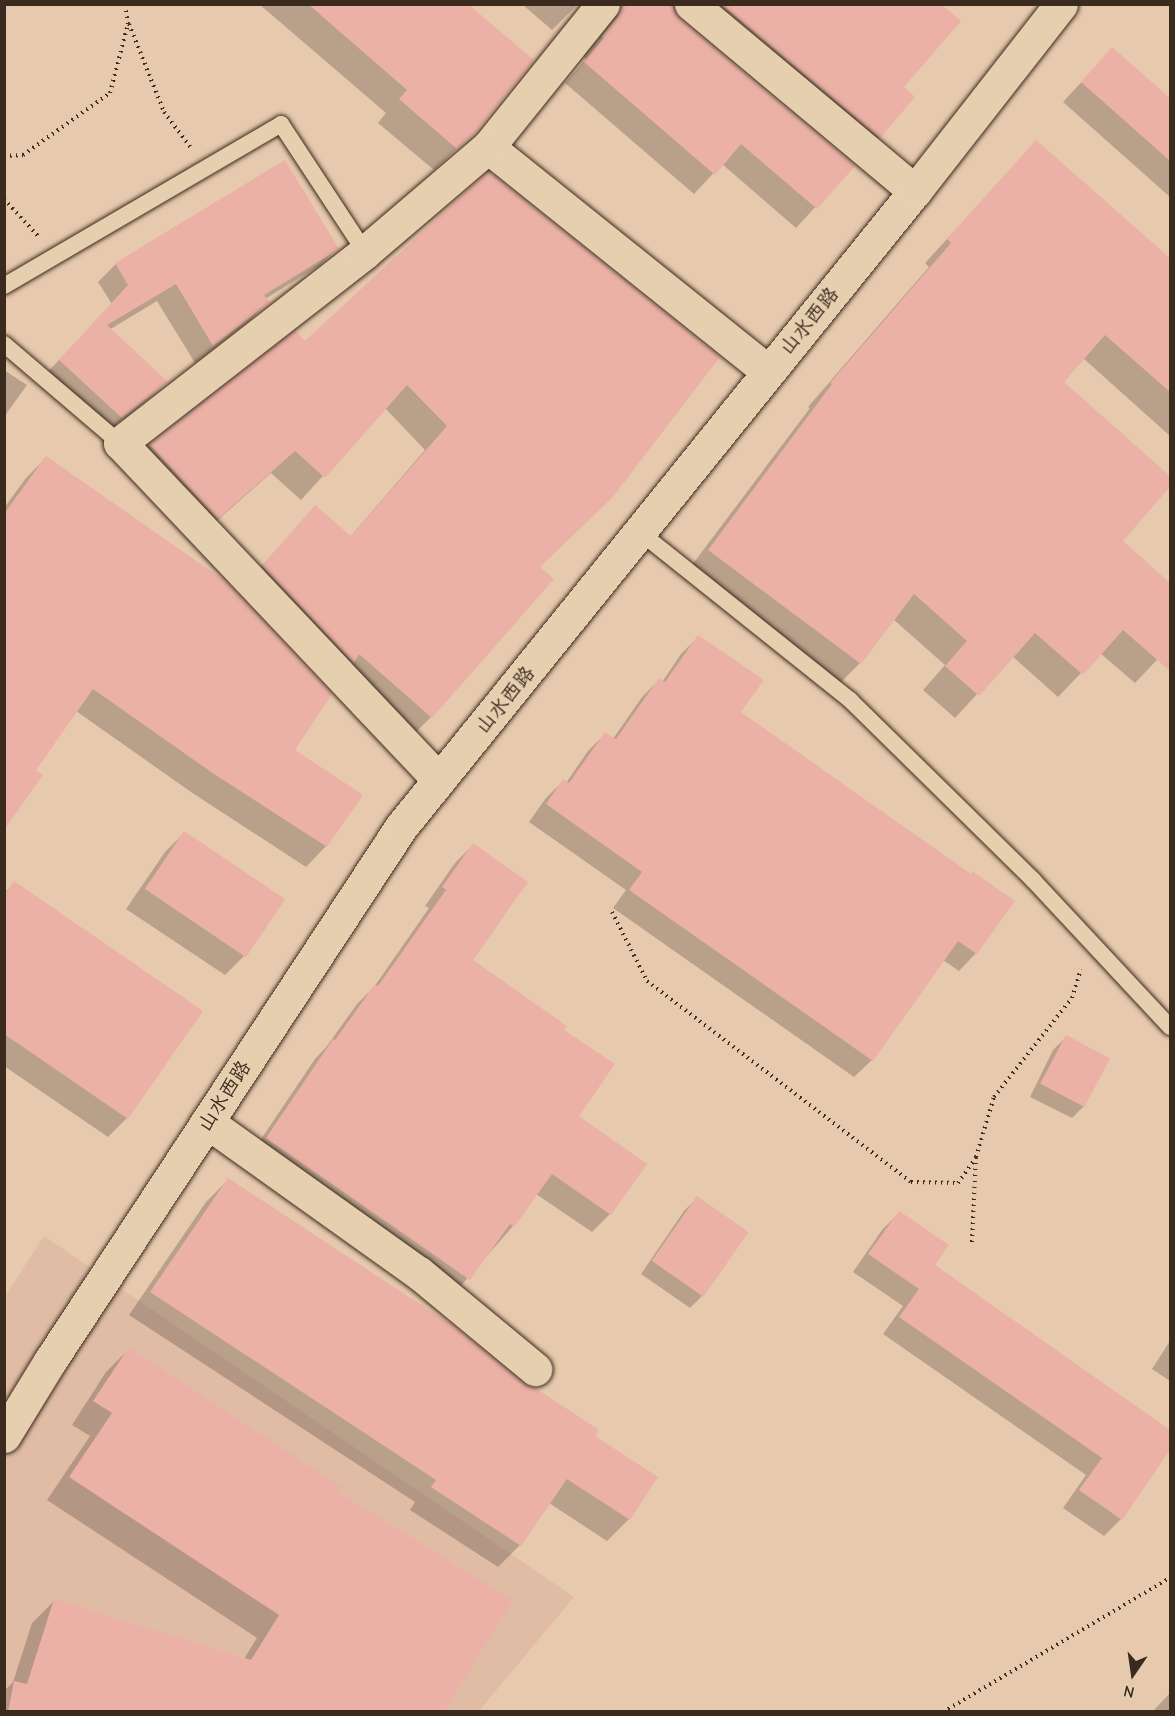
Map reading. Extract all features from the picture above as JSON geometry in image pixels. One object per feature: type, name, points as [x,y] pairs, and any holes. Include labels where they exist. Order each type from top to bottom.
[{"type":"street","points":[[439,780],[120,443],[366,252],[488,147],[603,4]]},
{"type":"street","points":[[691,4],[915,191]]},
{"type":"street","name":"山水西路","points":[[4,1436],[50,1360],[401,827],[641,533],[768,371],[915,191],[1061,4]]},
{"type":"street","points":[[488,147],[768,371]]},
{"type":"street","points":[[207,1122],[419,1273],[536,1369]]},
{"type":"lane","points":[[4,286],[281,124],[366,252]]},
{"type":"lane","points":[[4,344],[120,443]]},
{"type":"lane","points":[[641,533],[850,700],[1033,880],[1170,1027]]},
{"type":"path","points":[[125,4],[128,24],[164,112],[206,168]]},
{"type":"path","points":[[4,156],[23,155],[110,93],[128,24]]},
{"type":"path","points":[[4,198],[56,255]]},
{"type":"path","points":[[612,912],[647,981],[911,1182],[958,1184],[976,1157]]},
{"type":"path","points":[[972,1242],[976,1157],[994,1097],[1072,998],[1089,939]]},
{"type":"path","points":[[943,1712],[1170,1578]]},
{"type":"shaded area","points":[[44,1236],[574,1597],[479,1711],[5,1711],[4,1298]]},
{"type":"building","points":[[308,4],[468,4],[534,60],[474,134],[457,149],[399,99],[407,90]]},
{"type":"building","points":[[621,4],[673,4],[679,18],[855,166],[817,209],[741,144],[715,175],[584,62],[604,38],[602,36],[618,16]]},
{"type":"building","points":[[721,4],[941,4],[961,21],[904,87],[915,97],[880,138]]},
{"type":"building","points":[[1112,47],[1170,98],[1170,161],[1081,82]]},
{"type":"building","points":[[1036,140],[1170,258],[1170,392],[1105,335],[1064,382],[1170,476],[1170,487],[1123,541],[1170,583],[1170,671],[1123,630],[1083,675],[1035,633],[979,696],[945,666],[967,641],[914,594],[861,664],[708,550],[832,384],[830,383],[951,243],[947,239]]},
{"type":"building","points":[[285,160],[339,249],[264,295],[270,302],[213,346],[176,284],[107,325],[168,382],[122,418],[59,360],[128,285],[115,263]]},
{"type":"building","points":[[488,171],[720,357],[612,498],[540,567],[554,579],[432,718],[359,654],[354,663],[262,566],[315,505],[351,536],[447,426],[407,385],[325,478],[295,451],[218,519],[149,444],[295,330],[305,341]]},
{"type":"building","points":[[46,456],[225,581],[332,694],[295,750],[363,795],[327,847],[211,772],[93,689],[36,770],[43,775],[4,830],[4,514]]},
{"type":"building","points":[[698,635],[764,680],[741,712],[971,874],[972,871],[1015,901],[977,954],[958,941],[873,1061],[629,890],[642,872],[546,804],[563,779],[569,783],[605,732],[616,739],[659,678],[665,682]]},
{"type":"building","points":[[184,831],[285,899],[246,957],[145,889]]},
{"type":"building","points":[[473,843],[528,882],[473,960],[567,1026],[564,1030],[615,1064],[579,1116],[647,1164],[611,1215],[552,1174],[514,1227],[510,1224],[470,1280],[266,1138],[333,1039],[335,1040],[375,984],[378,986],[446,890],[442,887]]},
{"type":"building","points":[[14,881],[203,1011],[128,1119],[4,1034],[4,895]]},
{"type":"building","points":[[1066,1035],[1110,1058],[1084,1107],[1040,1084]]},
{"type":"building","points":[[228,1178],[455,1327],[523,1383],[534,1387],[599,1430],[595,1436],[658,1477],[630,1520],[567,1479],[521,1546],[431,1487],[436,1480],[150,1292]]},
{"type":"building","points":[[697,1196],[749,1232],[703,1297],[652,1261]]},
{"type":"building","points":[[899,1211],[949,1245],[935,1265],[1170,1430],[1170,1450],[1122,1520],[1079,1490],[1102,1458],[899,1317],[919,1289],[868,1254]]},
{"type":"building","points":[[129,1347],[341,1487],[338,1492],[513,1600],[444,1712],[8,1712],[14,1681],[27,1684],[54,1599],[251,1660],[279,1615],[69,1477],[112,1413],[93,1401]]}]
